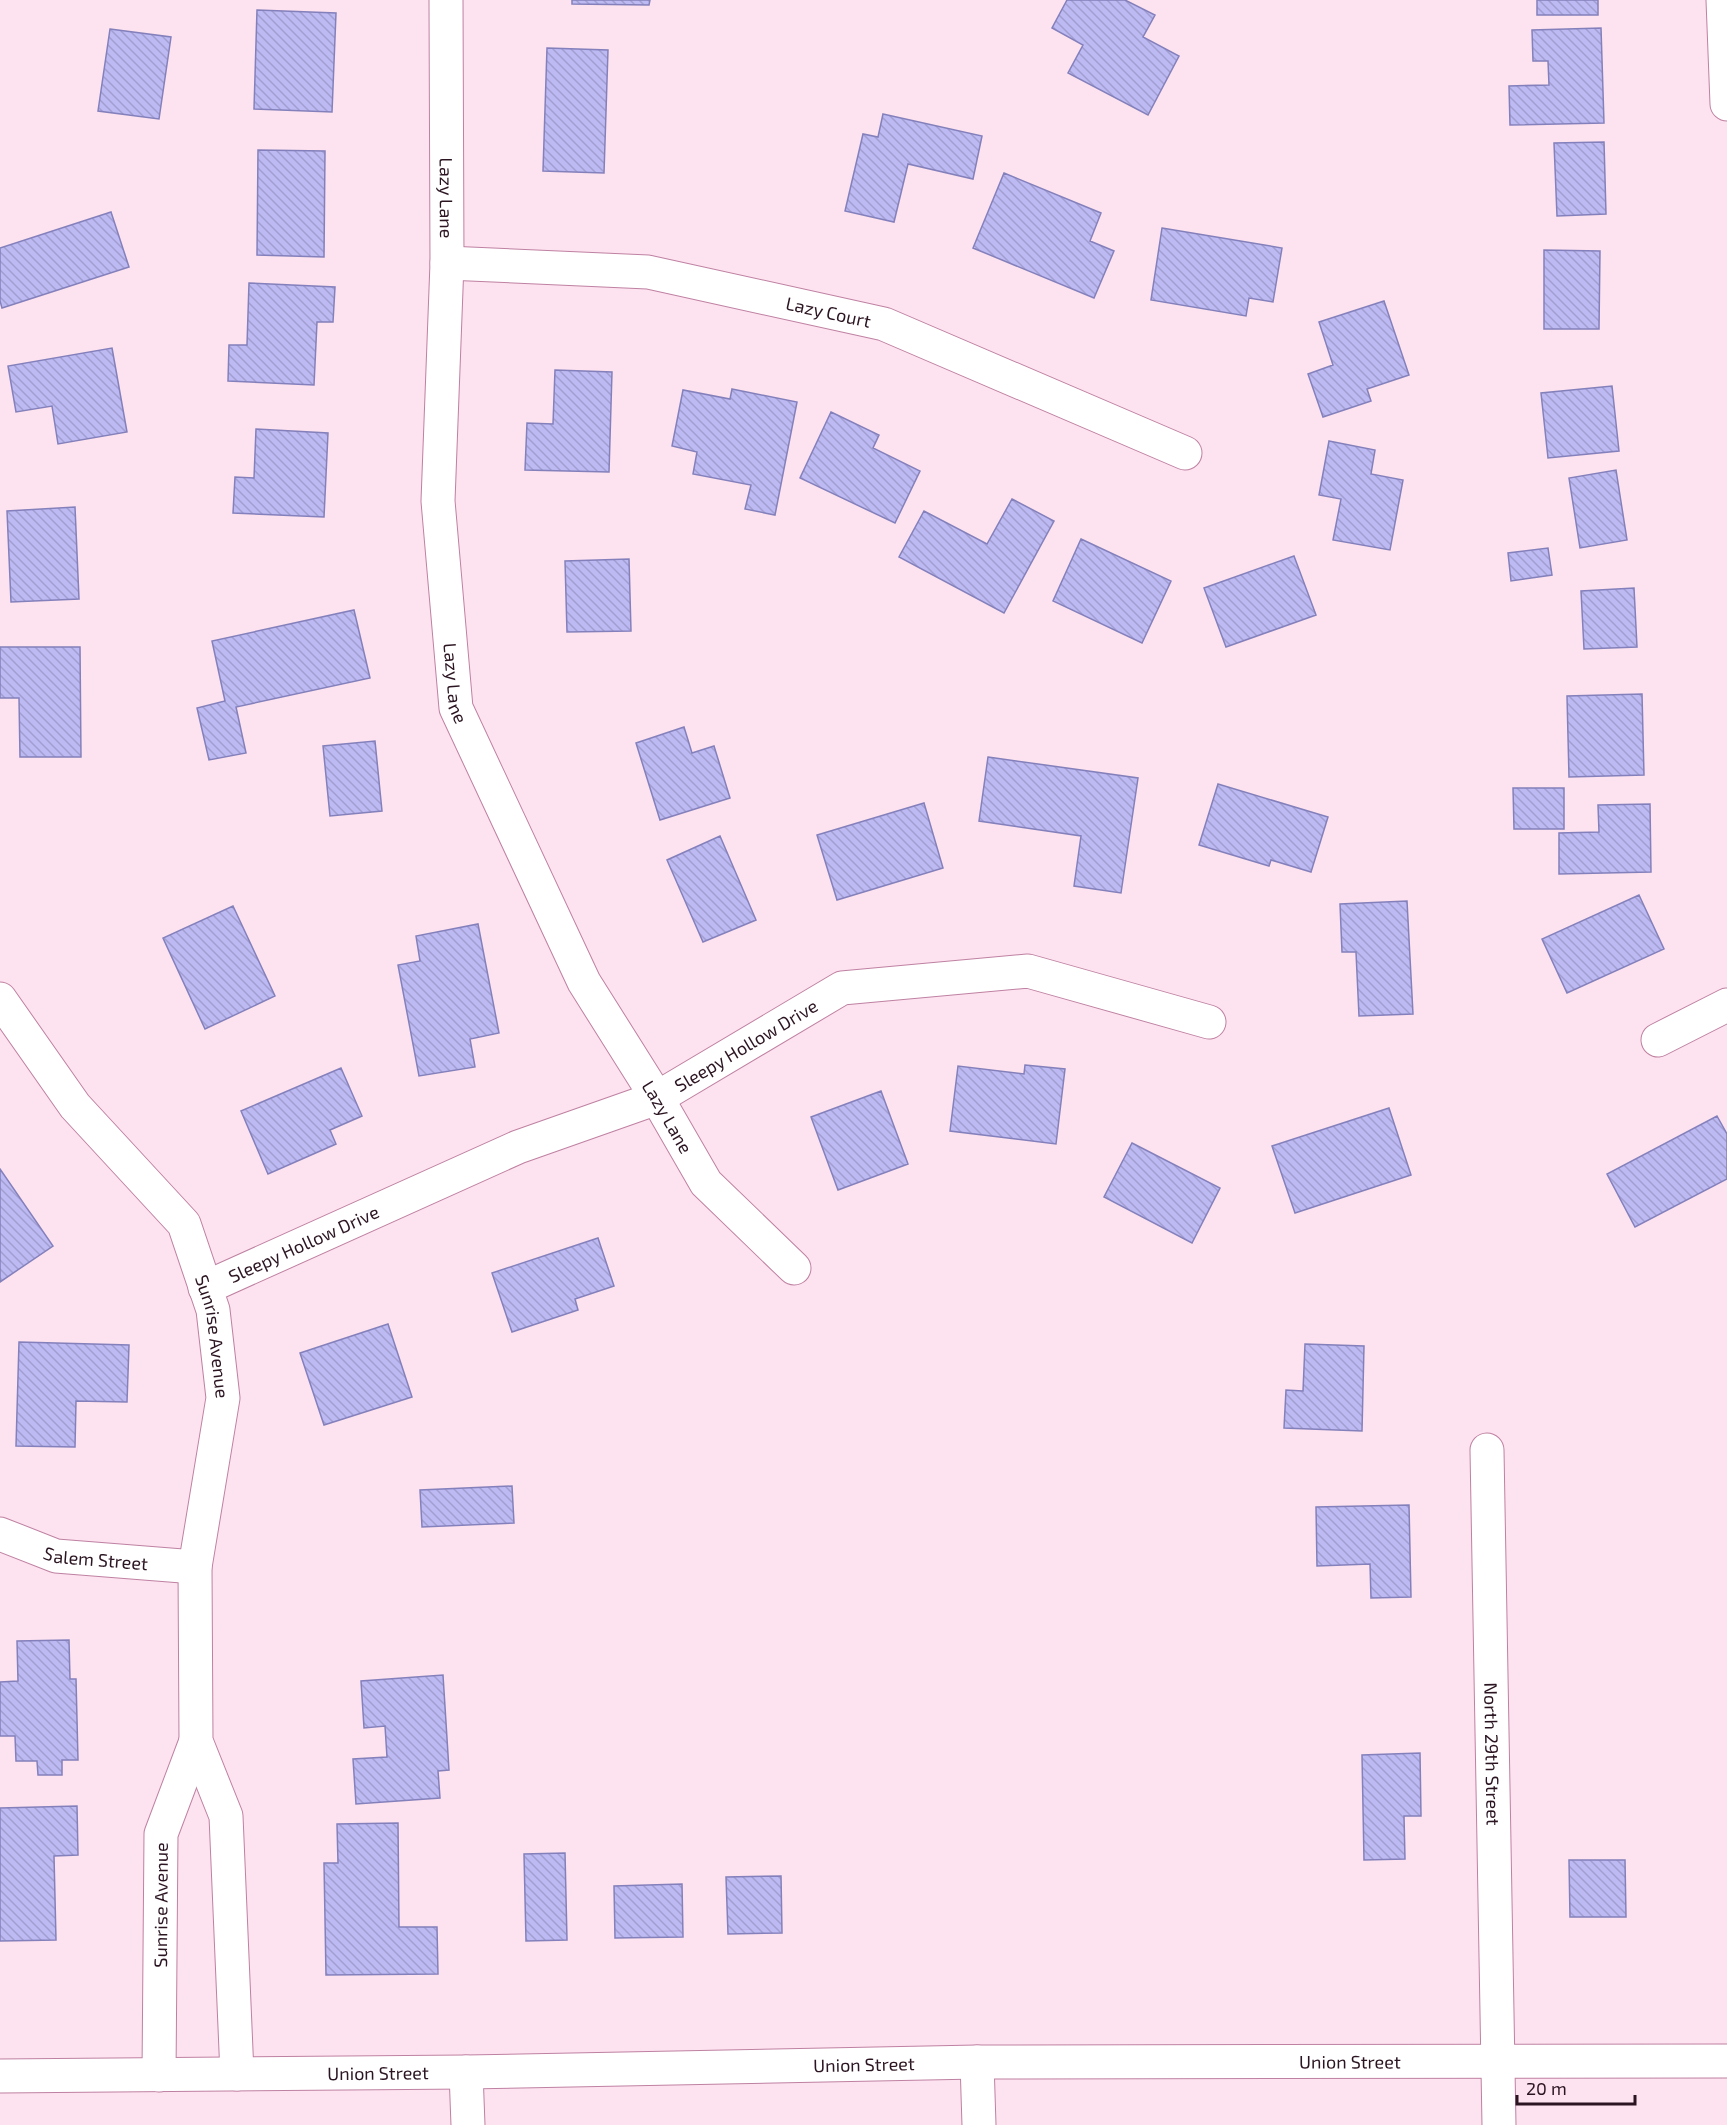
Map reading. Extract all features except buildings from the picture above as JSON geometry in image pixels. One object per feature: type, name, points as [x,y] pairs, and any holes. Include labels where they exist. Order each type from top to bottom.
[{"type":"street","name":"Lazy Lane","points":[[446,0],[447,263],[438,501],[456,708],[584,982],[657,1098],[706,1183],[794,1268]]},
{"type":"street","points":[[1723,0],[1727,104]]},
{"type":"street","name":"Lazy Court","points":[[447,263],[648,272],[884,324],[1185,453]]},
{"type":"street","name":"Sleepy Hollow Drive","points":[[205,1288],[518,1147],[657,1098],[842,988],[1028,971],[1209,1022]]},
{"type":"street","name":"Sunrise Avenue","points":[[0,999],[75,1106],[184,1224],[213,1310],[223,1398],[195,1567],[196,1742],[161,1834],[159,2075]]},
{"type":"street","points":[[1658,1040],[1727,1005]]},
{"type":"street","name":"North 29th Street","points":[[1486,1450],[1499,2125]]},
{"type":"street","name":"Salem Street","points":[[0,1534],[56,1556],[158,1566],[195,1567]]},
{"type":"street","name":"Sunrise Avenue","points":[[196,1742],[226,1816],[237,2074]]},
{"type":"street","name":"Union Street","points":[[0,2076],[466,2072],[977,2062],[1727,2061]]},
{"type":"street","points":[[977,2062],[979,2125]]},
{"type":"street","points":[[466,2072],[468,2125]]}]
